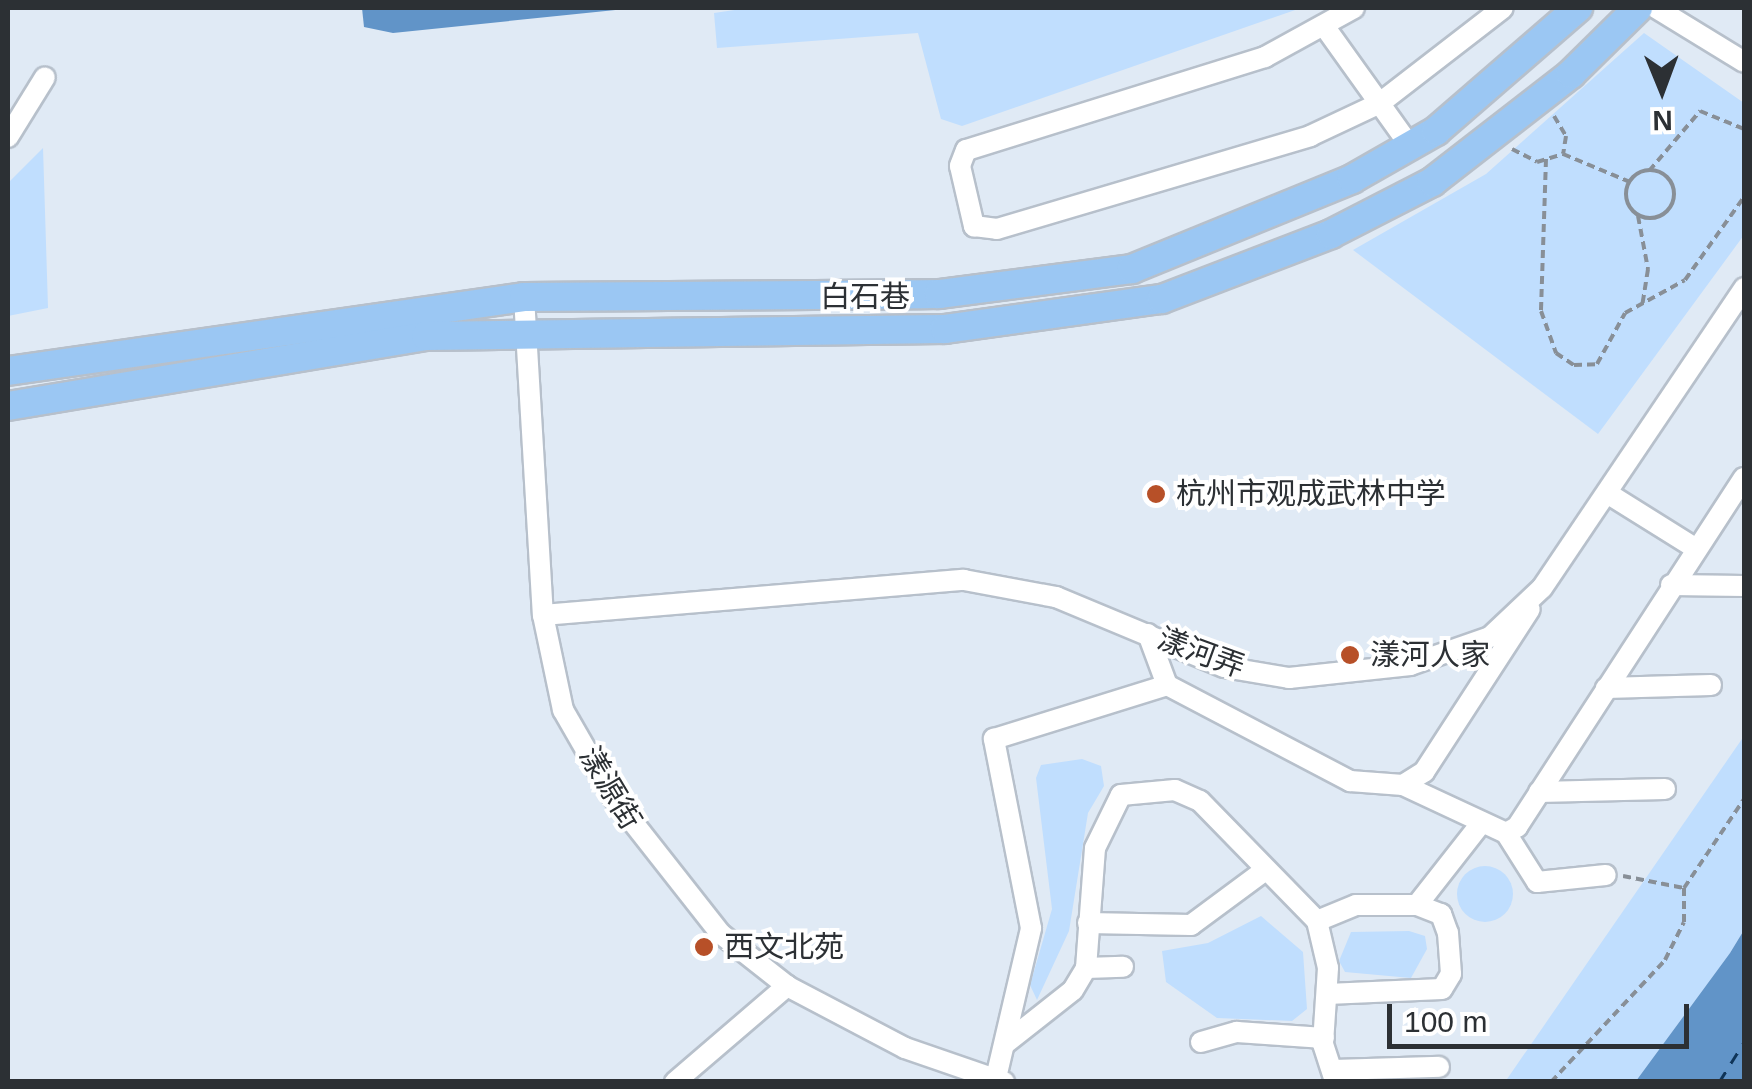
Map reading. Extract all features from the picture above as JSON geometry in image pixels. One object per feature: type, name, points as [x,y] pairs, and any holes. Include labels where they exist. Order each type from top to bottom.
[{"type":"main road","name":"白石巷","points":[[8,372],[524,297],[1043,287],[1132,269],[1231,234],[1410,146],[1534,54],[1578,8]]},
{"type":"main road","name":"白石巷","points":[[8,406],[304,353],[526,332],[945,329],[1143,303],[1331,234],[1432,182],[1538,101],[1638,8]]},
{"type":"street","points":[[1354,8],[1327,30],[966,150],[960,166],[974,226],[996,229],[1240,161],[1380,103],[1503,8]]},
{"type":"street","points":[[1656,8],[1744,62]]},
{"type":"street","points":[[1327,30],[1410,146]]},
{"type":"street","points":[[8,138],[15,106],[45,77]]},
{"type":"street","name":"漾河弄","points":[[543,615],[964,580],[1056,597],[1224,667],[1289,678],[1410,665],[1490,637],[1542,588],[1744,288]]},
{"type":"street","name":"漾源街","points":[[524,297],[543,615],[563,710],[653,858],[721,934],[787,986],[906,1048],[999,1080]]},
{"type":"street","points":[[1506,833],[1539,792],[1695,548],[1742,486]]},
{"type":"street","points":[[1607,493],[1695,548]]},
{"type":"street","points":[[1671,585],[1744,586]]},
{"type":"street","points":[[1403,786],[1424,772],[1542,588]]},
{"type":"street","points":[[1148,634],[1167,685],[1350,781],[1403,786],[1506,833],[1536,882],[1606,874]]},
{"type":"street","points":[[999,1080],[1032,928],[994,739],[1167,685]]},
{"type":"street","points":[[1606,688],[1711,685]]},
{"type":"street","points":[[1539,792],[1665,789]]},
{"type":"street","points":[[1006,1043],[1073,990],[1086,968],[1095,848],[1121,795],[1175,790],[1200,801],[1264,872],[1317,921],[1326,994],[1324,1038],[1335,1076],[1439,1067]]},
{"type":"street","points":[[1417,905],[1482,822]]},
{"type":"street","points":[[1088,922],[1191,925],[1264,872]]},
{"type":"street","points":[[1317,921],[1356,906],[1417,905],[1441,914],[1448,933],[1451,974],[1442,988],[1326,994]]},
{"type":"street","points":[[1086,968],[1123,966]]},
{"type":"street","points":[[675,1082],[787,986]]},
{"type":"street","points":[[1201,1042],[1238,1032],[1324,1038]]},
{"type":"path","points":[[1538,101],[1566,136],[1563,154]]},
{"type":"path","points":[[1630,182],[1649,171],[1700,111],[1744,129]]},
{"type":"path","points":[[1497,134],[1519,155],[1546,159],[1563,154],[1630,182]]},
{"type":"path","points":[[1546,159],[1541,311],[1556,353],[1574,365],[1598,364],[1625,313],[1685,280],[1744,198]]},
{"type":"path","points":[[1638,214],[1660,216],[1672,204],[1670,181],[1649,171]]},
{"type":"path","points":[[1630,182],[1648,269],[1642,305]]},
{"type":"path","points":[[1551,1082],[1665,960],[1684,922],[1684,888],[1744,799]]},
{"type":"path","points":[[1606,874],[1684,888]]},
{"type":"shaded area","points":[[748,8],[1301,8],[962,126],[941,119],[918,33],[717,48],[714,13]]},
{"type":"shaded area","points":[[1644,33],[1744,103],[1744,235],[1598,434],[1353,250],[1486,174]]},
{"type":"shaded area","points":[[43,148],[48,308],[8,316],[8,183]]},
{"type":"shaded area","points":[[1744,736],[1744,930],[1730,953],[1636,1081],[1505,1082]]},
{"type":"shaded area","points":[[1082,759],[1101,766],[1104,786],[1088,813],[1069,931],[1037,1000],[1030,985],[1052,909],[1036,778],[1041,765]]},
{"type":"shaded area","points":[[1485,866],[1505,874],[1513,894],[1505,914],[1485,922],[1465,914],[1457,894],[1465,874]]},
{"type":"shaded area","points":[[1261,916],[1303,952],[1307,1009],[1292,1021],[1217,1018],[1166,982],[1162,951],[1208,943]]},
{"type":"shaded area","points":[[1409,931],[1425,936],[1427,949],[1411,978],[1345,972],[1339,961],[1351,932]]},
{"type":"water","points":[[362,8],[635,8],[393,33],[364,27]]},
{"type":"water","points":[[1744,930],[1744,1081],[1636,1081],[1730,953]]},
{"type":"ferry route","points":[[1719,1082],[1744,1042]]},
{"type":"place","name":"杭州市观成武林中学","points":[[1156,494]]},
{"type":"place","name":"漾河人家","points":[[1350,655]]},
{"type":"place","name":"西文北苑","points":[[704,947]]}]
